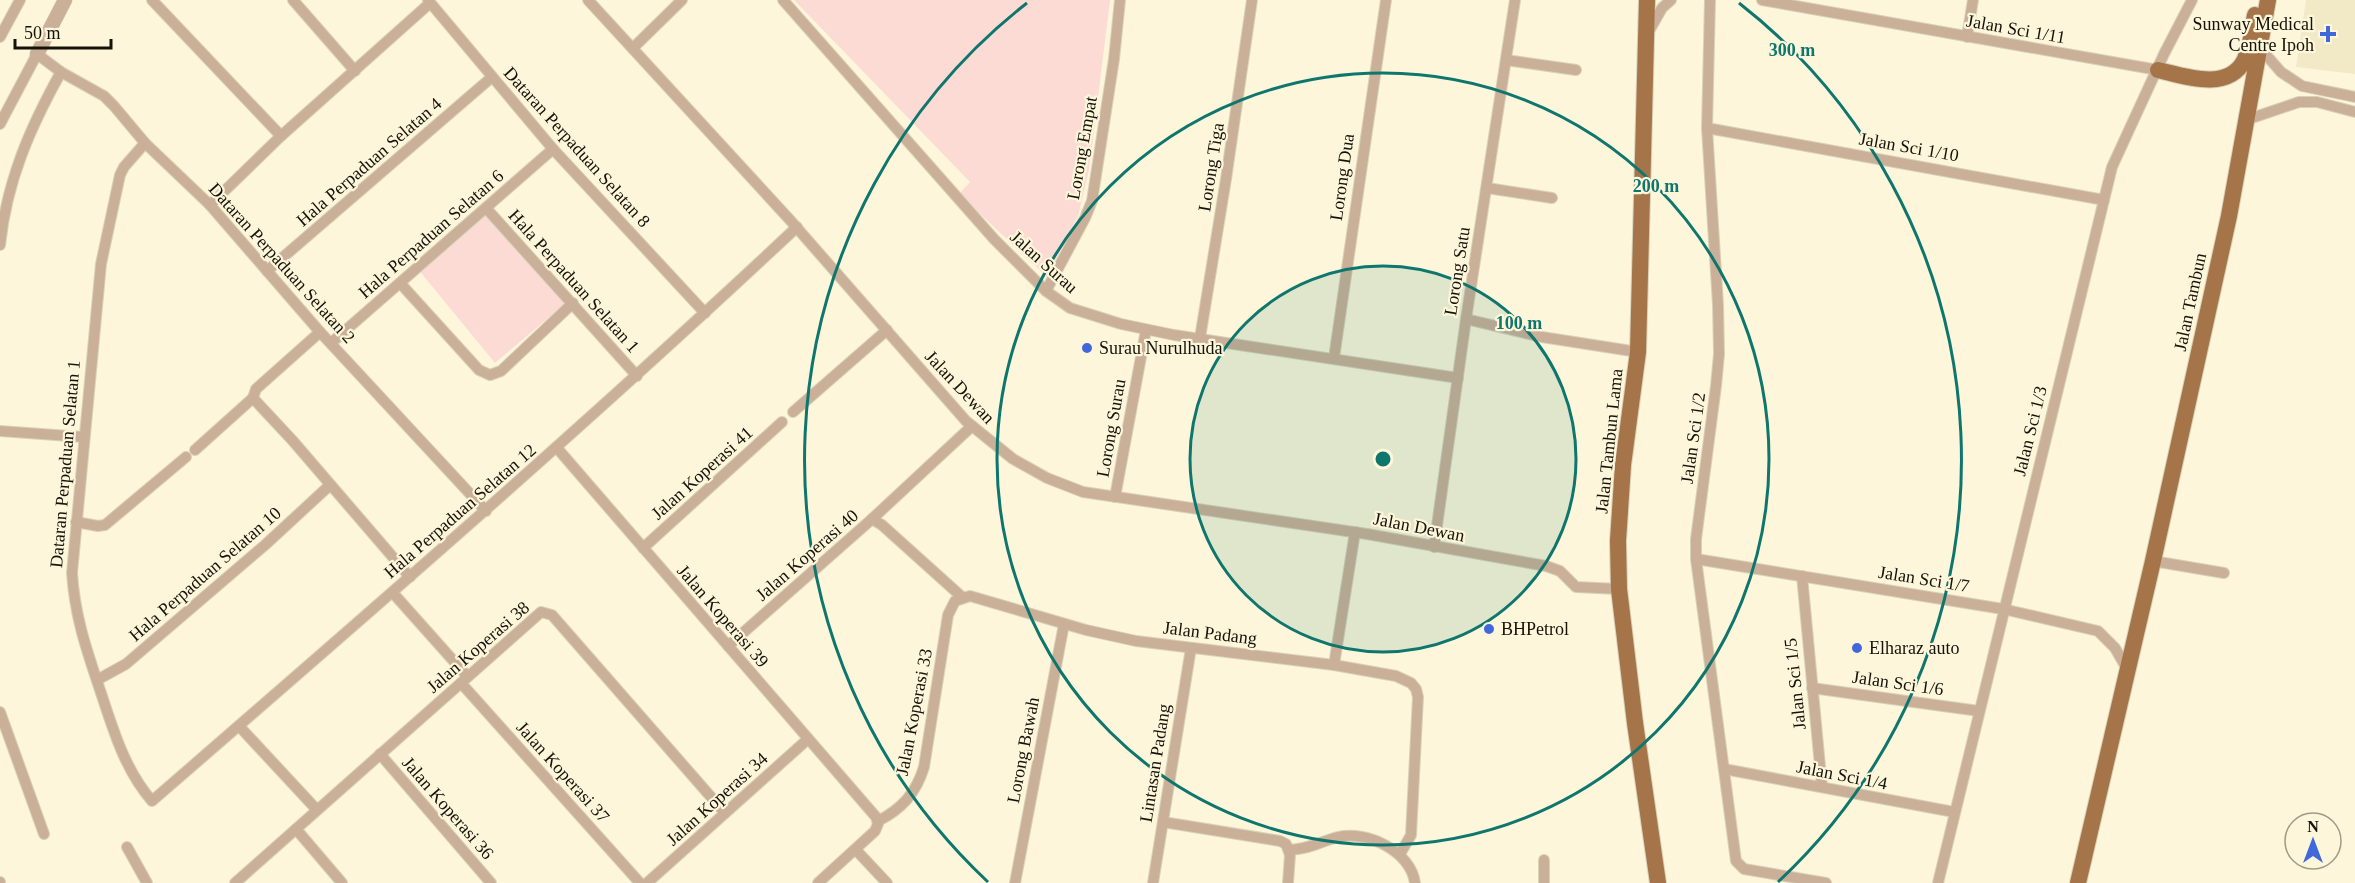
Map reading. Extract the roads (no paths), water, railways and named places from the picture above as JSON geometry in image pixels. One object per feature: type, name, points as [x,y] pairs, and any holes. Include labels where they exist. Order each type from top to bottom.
[{"type":"main road","name":"Jalan Tambun Lama","points":[[1647,0],[1638,352],[1623,465],[1618,541],[1619,589],[1635,723],[1659,883]]},
{"type":"main road","points":[[2158,70],[2216,80],[2235,72],[2244,61],[2259,0]]},
{"type":"main road","name":"Jalan Tambun","points":[[2078,883],[2142,612],[2229,216],[2268,0]]},
{"type":"street","points":[[0,37],[20,0]]},
{"type":"street","points":[[0,124],[65,0]]},
{"type":"street","points":[[152,0],[281,136]]},
{"type":"street","points":[[293,0],[355,71]]},
{"type":"street","name":"Jalan Dewan","points":[[588,0],[797,227],[940,392],[972,426],[1012,459],[1047,478],[1083,492],[1355,532],[1554,567],[1576,587],[1619,589]]},
{"type":"street","points":[[633,48],[682,0]]},
{"type":"street","name":"Jalan Surau","points":[[783,0],[994,239],[1046,291],[1063,304],[1077,311],[1146,330],[1458,378]]},
{"type":"street","name":"Lorong Empat","points":[[1046,291],[1092,201],[1114,59],[1120,0]]},
{"type":"street","name":"Lorong Tiga","points":[[1200,338],[1252,0]]},
{"type":"street","name":"Lorong Dua","points":[[1334,358],[1386,0]]},
{"type":"street","name":"Lorong Satu","points":[[1434,547],[1515,0]]},
{"type":"street","points":[[1646,36],[1662,8],[1671,0]]},
{"type":"street","name":"Jalan Sci 1/2","points":[[1710,0],[1707,128],[1719,354],[1696,539],[1696,559],[1736,861],[1741,868],[1749,870],[1826,883]]},
{"type":"street","name":"Jalan Sci 1/11","points":[[1762,0],[2158,70]]},
{"type":"street","points":[[1967,37],[1974,0]]},
{"type":"street","name":"Jalan Sci 1/3","points":[[1938,883],[2112,167],[2164,54],[2192,0]]},
{"type":"street","points":[[210,205],[281,136],[355,71],[429,1]]},
{"type":"street","name":"Dataran Perpaduan Selatan 8","points":[[429,1],[553,149],[705,313]]},
{"type":"street","points":[[2260,48],[2281,72],[2302,86],[2355,97]]},
{"type":"street","name":"Dataran Perpaduan Selatan 2","points":[[37,54],[61,72],[104,96],[145,142],[210,205],[320,332],[486,511]]},
{"type":"street","points":[[1506,60],[1576,70]]},
{"type":"street","points":[[0,245],[7,204],[23,147],[61,72]]},
{"type":"street","name":"Hala Perpaduan Selatan 4","points":[[267,271],[492,77]]},
{"type":"street","points":[[2246,120],[2299,102],[2317,102],[2355,112]]},
{"type":"street","name":"Jalan Sci 1/10","points":[[1707,128],[2104,200]]},
{"type":"street","name":"Dataran Perpaduan Selatan 1","points":[[140,787],[119,747],[79,627],[72,573],[100,264],[120,175],[145,142]]},
{"type":"street","name":"Hala Perpaduan Selatan 6","points":[[331,344],[553,149]]},
{"type":"street","points":[[1487,188],[1552,198]]},
{"type":"street","name":"Hala Perpaduan Selatan 1","points":[[486,208],[637,376]]},
{"type":"street","name":"Hala Perpaduan Selatan 12","points":[[140,787],[152,801],[557,448],[797,227]]},
{"type":"street","points":[[400,283],[479,370],[490,375],[501,371],[573,303]]},
{"type":"street","points":[[1466,319],[1542,337],[1638,352]]},
{"type":"street","points":[[793,412],[886,330]]},
{"type":"street","name":"Lorong Surau","points":[[1115,497],[1146,330]]},
{"type":"street","points":[[76,522],[105,525],[191,454],[253,398],[256,388],[320,332]]},
{"type":"street","points":[[253,398],[410,577]]},
{"type":"street","name":"Jalan Koperasi 41","points":[[643,548],[782,422]]},
{"type":"street","points":[[872,519],[972,426]]},
{"type":"street","points":[[0,431],[83,437]]},
{"type":"street","name":"Jalan Koperasi 39","points":[[557,448],[878,820]]},
{"type":"street","name":"Hala Perpaduan Selatan 10","points":[[97,680],[126,664],[265,545],[330,485]]},
{"type":"street","name":"Jalan Koperasi 40","points":[[728,646],[872,519],[882,525],[962,597]]},
{"type":"street","points":[[1334,665],[1355,532]]},
{"type":"street","name":"Jalan Sci 1/7","points":[[1696,559],[2003,609],[2098,631],[2115,648],[2127,669]]},
{"type":"street","points":[[2153,561],[2224,573]]},
{"type":"street","name":"Jalan Sci 1/5","points":[[1802,576],[1822,788]]},
{"type":"street","name":"Jalan Koperasi 37","points":[[393,593],[464,680],[640,883]]},
{"type":"street","name":"Jalan Padang","points":[[962,597],[978,597],[1064,624],[1136,641],[1334,665],[1396,676],[1411,683],[1418,697],[1411,835],[1400,854]]},
{"type":"street","name":"Jalan Koperasi 33","points":[[818,883],[875,831],[878,820],[906,803],[919,783],[924,767],[948,615],[955,602],[962,597]]},
{"type":"street","name":"Jalan Koperasi 38","points":[[235,883],[538,614],[549,613],[725,813]]},
{"type":"street","name":"Lorong Bawah","points":[[1015,883],[1064,624]]},
{"type":"street","name":"Lintasan Padang","points":[[1153,883],[1191,648]]},
{"type":"street","name":"Jalan Sci 1/6","points":[[1812,688],[1979,711]]},
{"type":"street","points":[[0,712],[44,834]]},
{"type":"street","points":[[239,726],[317,810]]},
{"type":"street","name":"Jalan Koperasi 34","points":[[647,883],[808,739]]},
{"type":"street","name":"Jalan Koperasi 36","points":[[380,754],[491,883]]},
{"type":"street","name":"Jalan Sci 1/4","points":[[1724,769],[1954,812]]},
{"type":"street","points":[[1162,822],[1275,839],[1286,844],[1289,850],[1288,883]]},
{"type":"street","points":[[296,829],[342,883]]},
{"type":"street","points":[[1289,850],[1310,848],[1339,837],[1353,836],[1369,840],[1400,854],[1414,873],[1415,883]]},
{"type":"street","points":[[127,848],[147,883]]},
{"type":"street","points":[[856,850],[887,883]]},
{"type":"street","points":[[1544,860],[1544,883]]},
{"type":"place","name":"Sunway Medical Centre Ipoh","points":[[2328,34]]},
{"type":"place","name":"Surau Nurulhuda","points":[[1087,348]]},
{"type":"place","name":"BHPetrol","points":[[1489,629]]},
{"type":"place","name":"Elharaz auto","points":[[1857,648]]}]
